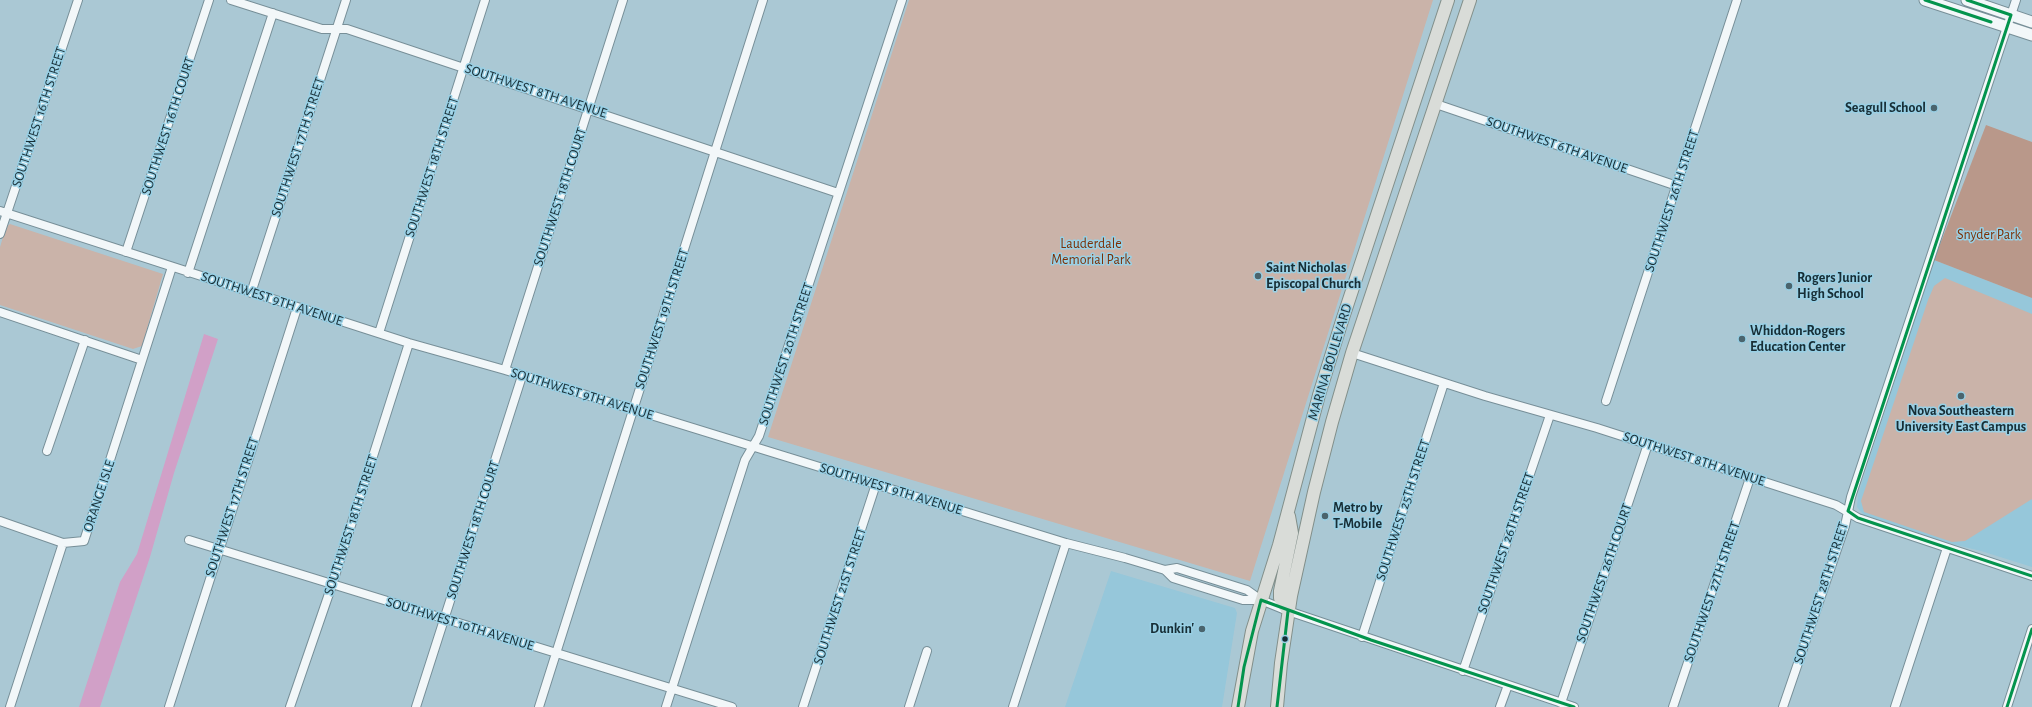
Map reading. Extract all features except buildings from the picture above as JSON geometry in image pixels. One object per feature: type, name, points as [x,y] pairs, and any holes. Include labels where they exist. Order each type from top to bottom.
[{"type":"main road","name":"MARINA BOULEVARD","points":[[1238,707],[1244,667],[1261,600],[1288,511],[1319,395],[1448,0]]},
{"type":"main road","name":"MARINA BOULEVARD","points":[[1277,707],[1288,612],[1321,464],[1352,353],[1470,0]]},
{"type":"main road","points":[[1341,324],[1347,346],[1352,353]]},
{"type":"main road","points":[[1288,511],[1292,533],[1280,591],[1280,598],[1288,612]]},
{"type":"street","name":"SOUTHWEST 16TH STREET","points":[[0,234],[4,212],[78,0]]},
{"type":"street","name":"SOUTHWEST 16TH COURT","points":[[126,252],[209,0]]},
{"type":"street","name":"SOUTHWEST 8TH AVENUE","points":[[231,0],[322,29],[347,29],[588,108],[838,193]]},
{"type":"street","name":"SOUTHWEST 17TH STREET","points":[[251,293],[346,0]]},
{"type":"street","name":"SOUTHWEST 18TH STREET","points":[[379,333],[485,0]]},
{"type":"street","name":"SOUTHWEST 18TH COURT","points":[[504,370],[623,0]]},
{"type":"street","name":"SOUTHWEST 19TH STREET","points":[[539,707],[763,0]]},
{"type":"street","name":"SOUTHWEST 20TH STREET","points":[[666,707],[745,460],[759,436],[902,0]]},
{"type":"street","name":"SOUTHWEST 26TH STREET","points":[[1606,401],[1737,0]]},
{"type":"street","points":[[1925,0],[2032,35]]},
{"type":"street","points":[[1968,0],[2032,22]]},
{"type":"street","name":"SOUTHWEST 28TH STREET","points":[[1783,707],[1845,526],[1848,511],[2006,26],[2016,0]]},
{"type":"street","points":[[188,272],[273,13]]},
{"type":"street","name":"SOUTHWEST 6TH AVENUE","points":[[1436,104],[1677,186]]},
{"type":"street","name":"SOUTHWEST 9TH AVENUE","points":[[4,212],[409,343],[504,370],[633,411],[753,446],[1066,543],[1165,570],[1173,578],[1243,600],[1261,600],[1288,612],[1574,707]]},
{"type":"street","name":"ORANGE ISLE","points":[[63,543],[84,541],[172,267]]},
{"type":"street","name":"SOUTHWEST 17TH STREET","points":[[169,707],[218,550],[297,308]]},
{"type":"street","points":[[0,312],[142,360]]},
{"type":"street","points":[[47,451],[84,340]]},
{"type":"street","name":"SOUTHWEST 18TH STREET","points":[[290,707],[332,585],[409,343]]},
{"type":"street","name":"SOUTHWEST 8TH AVENUE","points":[[1352,353],[1444,383],[1648,444],[1750,478],[1836,504],[1858,518],[2032,576]]},
{"type":"street","name":"SOUTHWEST 18TH COURT","points":[[416,707],[522,376]]},
{"type":"street","name":"SOUTHWEST 25TH STREET","points":[[1362,637],[1444,383]]},
{"type":"street","name":"SOUTHWEST 26TH STREET","points":[[1463,670],[1550,415]]},
{"type":"street","name":"SOUTHWEST 26TH COURT","points":[[1561,703],[1648,444]]},
{"type":"street","name":"SOUTHWEST 27TH STREET","points":[[1673,707],[1750,478]]},
{"type":"street","name":"SOUTHWEST 21ST STREET","points":[[803,707],[876,484]]},
{"type":"street","points":[[0,521],[63,543],[10,707]]},
{"type":"street","name":"SOUTHWEST 10TH AVENUE","points":[[189,540],[732,707]]},
{"type":"street","points":[[1013,707],[1066,543]]},
{"type":"street","points":[[1895,707],[1947,548]]},
{"type":"street","points":[[2007,707],[2032,629]]},
{"type":"street","points":[[909,707],[927,651]]},
{"type":"street","points":[[1500,707],[1508,685]]},
{"type":"shaded area","name":"Nova Southeastern University East Campus","points":[[1934,260],[2032,298],[2032,567],[1981,551],[1952,544],[1864,515],[1857,507],[1858,495]]},
{"type":"shaded area","points":[[204,334],[218,339],[174,473],[150,557],[100,707],[79,707],[120,582],[137,554]]},
{"type":"shaded area","points":[[1111,571],[1235,608],[1237,613],[1222,707],[1065,707]]},
{"type":"green space","name":"Lauderdale Memorial Park","points":[[909,0],[1433,0],[1250,581],[768,437]]},
{"type":"green space","name":"Snyder Park","points":[[1986,125],[2032,142],[2032,298],[1934,260]]},
{"type":"green space","points":[[10,224],[163,274],[142,346],[133,349],[0,305],[0,247],[6,227]]},
{"type":"green space","name":"Nova Southeastern University East Campus","points":[[1945,278],[2032,314],[2032,499],[1965,541],[1952,542],[1864,512],[1861,501],[1928,300],[1934,286]]},
{"type":"transit line","points":[[1925,0],[1991,22]]},
{"type":"transit line","points":[[1967,0],[2011,15],[1848,511],[1858,518],[2032,576]]},
{"type":"transit line","points":[[1238,707],[1244,667],[1261,600],[1371,640],[1574,707]]},
{"type":"transit line","points":[[1277,707],[1288,611]]},
{"type":"transit line","points":[[2007,707],[2032,629]]},
{"type":"place","name":"Seagull School","points":[[1934,108]]},
{"type":"place","name":"Saint Nicholas Episcopal Church","points":[[1258,276]]},
{"type":"place","name":"Rogers Junior High School","points":[[1789,286]]},
{"type":"place","name":"Whiddon-Rogers Education Center","points":[[1742,339]]},
{"type":"place","name":"Nova Southeastern University East Campus","points":[[1961,396]]},
{"type":"place","name":"Metro by T-Mobile","points":[[1325,516]]},
{"type":"place","name":"Dunkin'","points":[[1202,629]]}]
